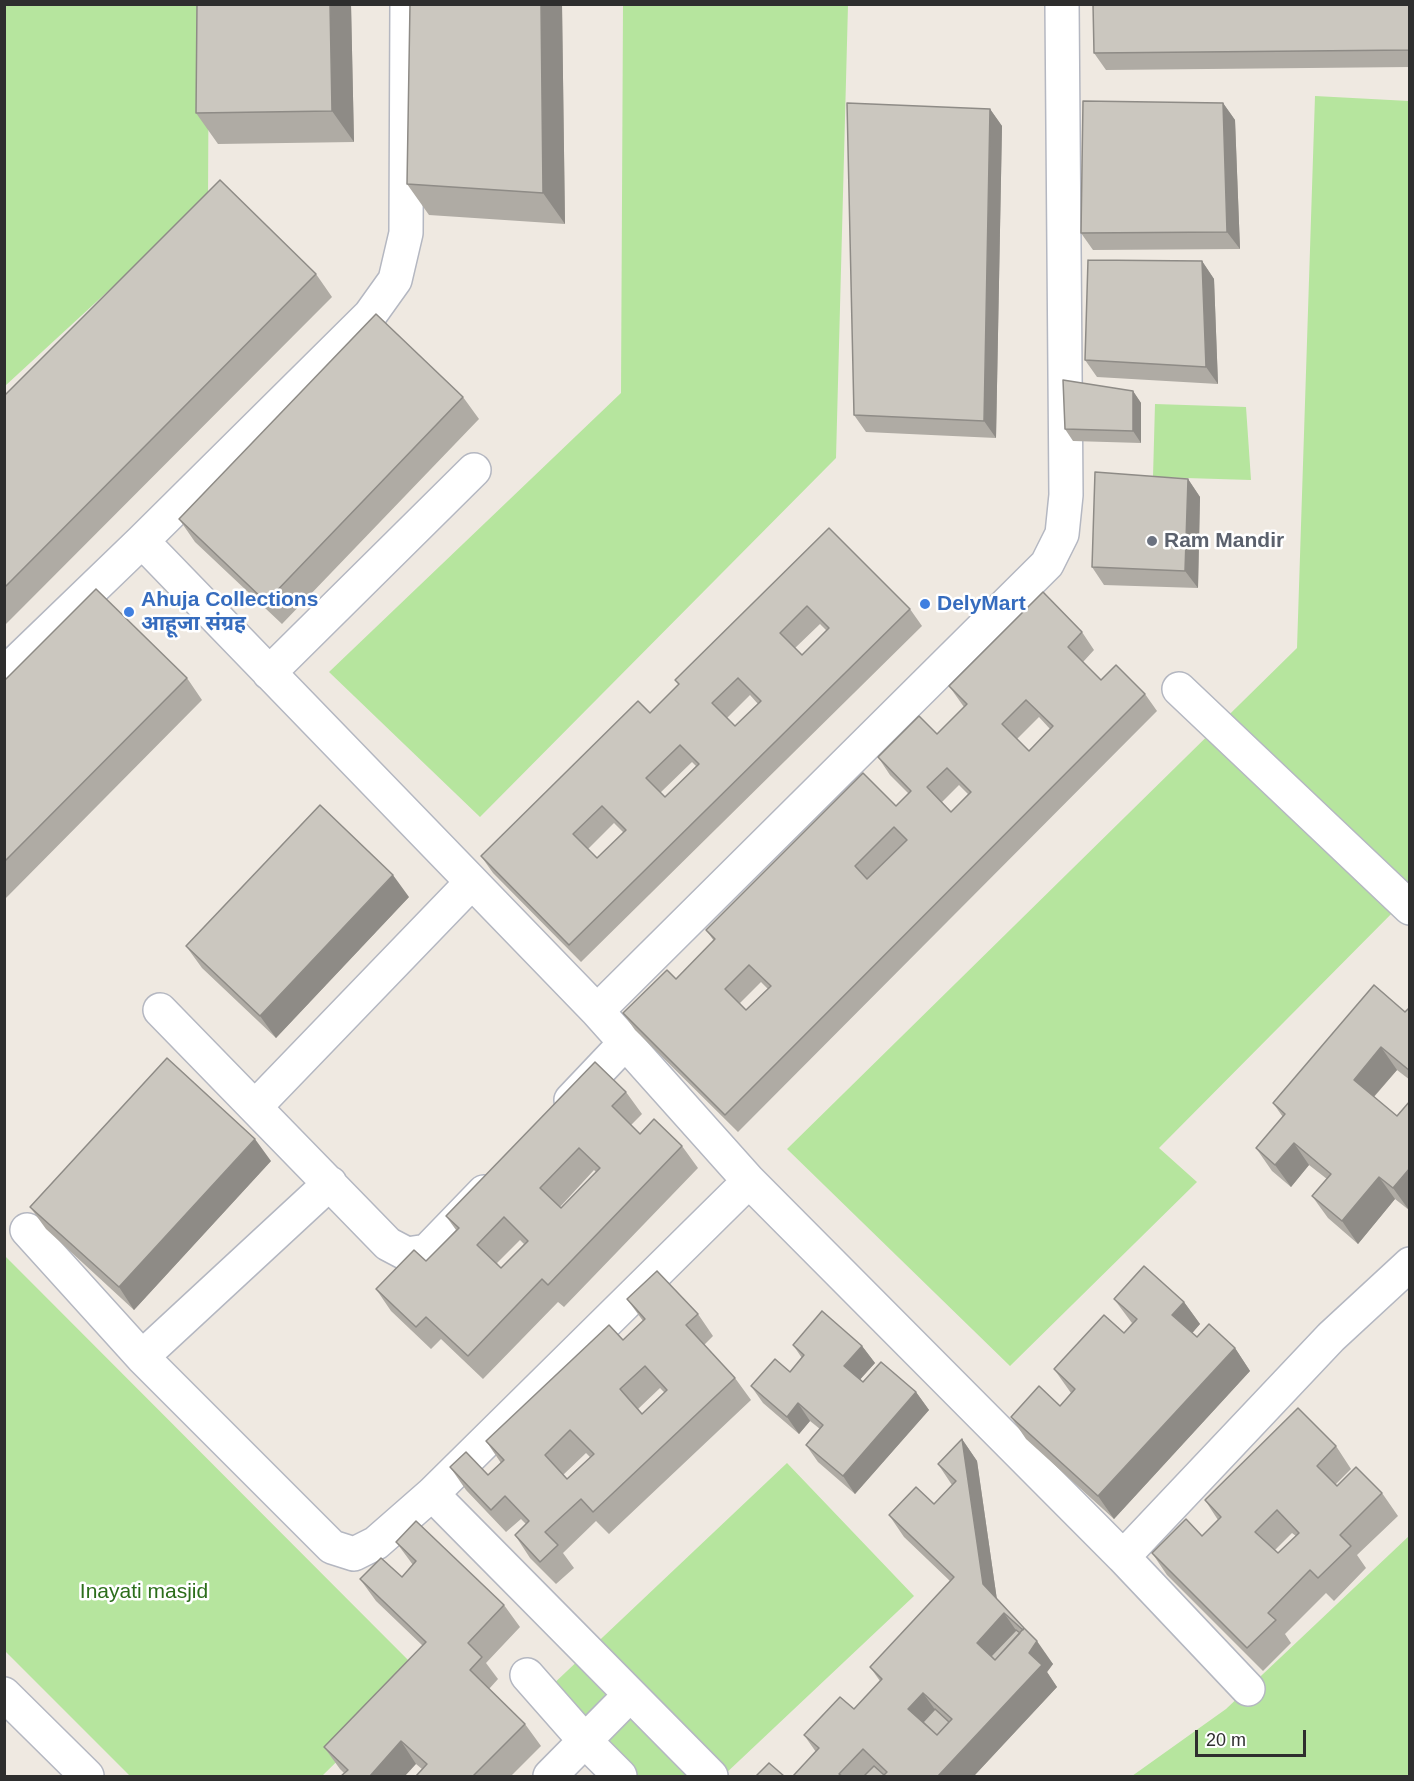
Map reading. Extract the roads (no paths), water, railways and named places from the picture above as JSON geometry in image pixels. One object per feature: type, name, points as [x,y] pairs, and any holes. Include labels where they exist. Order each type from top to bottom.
[{"type":"street","points":[[4,674],[370,315],[394,280],[406,233],[407,4]]},
{"type":"street","points":[[597,1011],[1047,564],[1062,534],[1066,495],[1062,4]]},
{"type":"street","points":[[269,673],[474,470]]},
{"type":"street","points":[[142,541],[597,1011],[749,1181],[1123,1557],[1248,1689]]},
{"type":"street","points":[[1179,689],[1410,908]]},
{"type":"street","points":[[256,1106],[472,882]]},
{"type":"street","points":[[160,1010],[388,1244],[407,1254],[427,1251],[507,1168]]},
{"type":"street","points":[[555,1117],[626,1042]]},
{"type":"street","points":[[27,1230],[142,1357],[332,1547],[354,1554],[376,1543],[432,1494],[749,1181]]},
{"type":"street","points":[[142,1357],[330,1183]]},
{"type":"street","points":[[1123,1557],[1331,1337],[1410,1264]]},
{"type":"street","points":[[432,1494],[711,1776]]},
{"type":"street","points":[[527,1675],[586,1742],[620,1776]]},
{"type":"street","points":[[4,1694],[87,1776]]},
{"type":"street","points":[[550,1776],[630,1695]]},
{"type":"place","name":"Ram Mandir","points":[[1152,541]]},
{"type":"place","name":"DelyMart","points":[[925,604]]},
{"type":"place","name":"Ahuja Collections आहूजा संग्रह","points":[[129,612]]},
{"type":"park label","name":"Inayati masjid","points":[[144,1592]]}]
